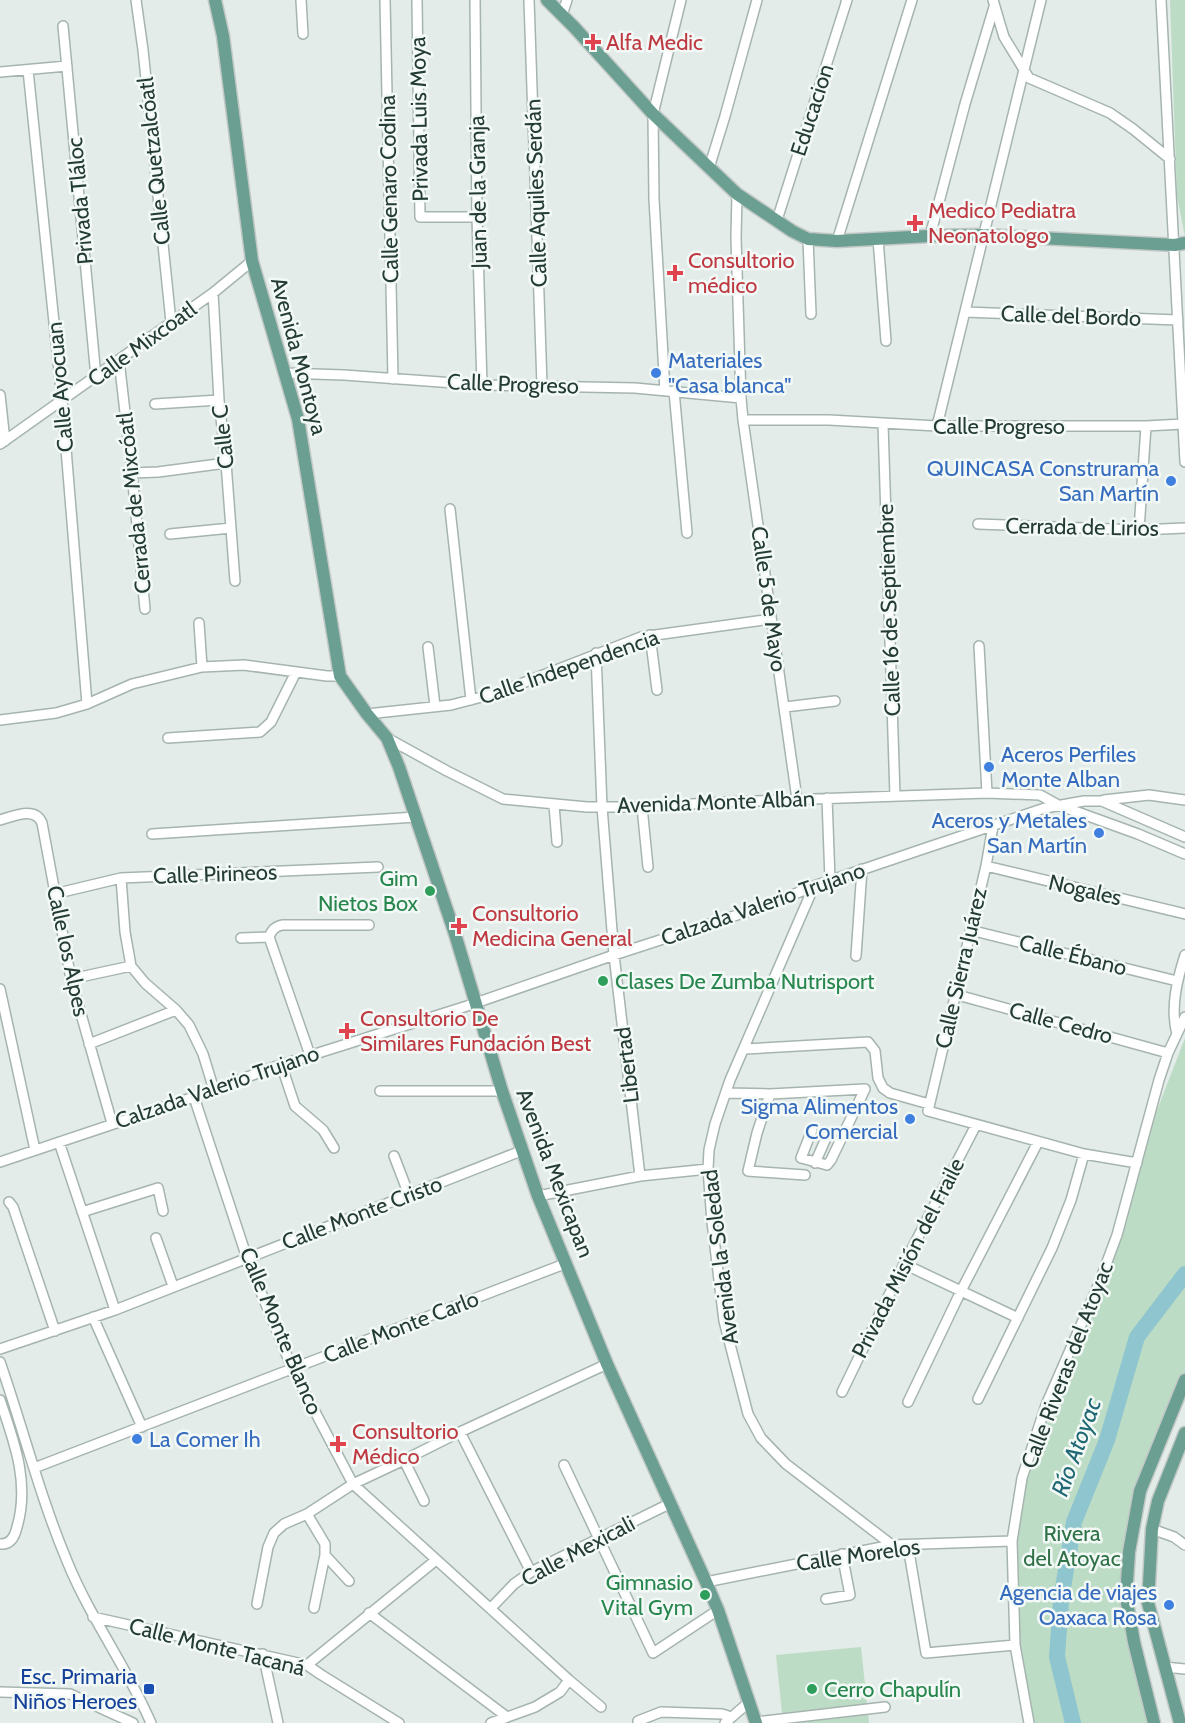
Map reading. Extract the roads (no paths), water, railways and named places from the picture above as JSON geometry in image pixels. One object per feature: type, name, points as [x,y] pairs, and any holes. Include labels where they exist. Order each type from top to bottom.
[{"type":"main road","name":"Avenida Montoya","points":[[215,0],[223,36],[252,261],[298,419],[340,676],[387,738]]},
{"type":"main road","points":[[547,0],[653,114],[736,194],[808,239],[837,241],[983,235],[1180,244]]},
{"type":"main road","name":"Avenida Mexicapan","points":[[387,738],[399,766],[455,934],[521,1151],[607,1364],[718,1610],[756,1723]]},
{"type":"main road","points":[[1154,1723],[1138,1661],[1126,1597],[1129,1552],[1140,1491],[1185,1381]]},
{"type":"main road","points":[[1180,1723],[1148,1603],[1152,1529],[1158,1501],[1185,1433]]},
{"type":"street","name":"Calle Quetzalcóatl","points":[[136,0],[144,50],[171,322]]},
{"type":"street","points":[[301,0],[303,34]]},
{"type":"street","name":"Calle Genaro Codina","points":[[386,0],[393,379]]},
{"type":"street","name":"Privada Luis Moya","points":[[417,0],[420,217],[477,218]]},
{"type":"street","name":"Juan de la Granja","points":[[475,0],[477,218],[482,385]]},
{"type":"street","name":"Calle Aquiles Serdán","points":[[529,0],[542,385]]},
{"type":"street","points":[[562,15],[567,0]]},
{"type":"street","points":[[681,0],[653,114],[654,199],[670,391],[687,533]]},
{"type":"street","points":[[709,168],[758,0]]},
{"type":"street","name":"Educacion","points":[[777,220],[846,0]]},
{"type":"street","points":[[837,241],[912,0]]},
{"type":"street","points":[[937,426],[1041,0]]},
{"type":"street","points":[[1161,0],[1170,159],[1180,244],[1178,320],[1185,462]]},
{"type":"street","points":[[994,3],[1004,37],[1029,78],[1110,113],[1170,159]]},
{"type":"street","points":[[930,236],[994,3]]},
{"type":"street","name":"Privada Tláloc","points":[[63,26],[96,377]]},
{"type":"street","points":[[0,72],[67,66]]},
{"type":"street","name":"Calle Ayocuan","points":[[28,69],[62,400],[87,704]]},
{"type":"street","name":"Calle 5 de Mayo","points":[[736,194],[743,420],[797,799]]},
{"type":"street","points":[[808,239],[811,314]]},
{"type":"street","points":[[878,239],[886,341]]},
{"type":"street","name":"Calle Mixcoatl","points":[[2,443],[213,293],[252,261]]},
{"type":"street","name":"Calle C","points":[[213,293],[219,400],[235,581]]},
{"type":"street","name":"Calle del Bordo","points":[[965,312],[1178,320]]},
{"type":"street","name":"Cerrada de Mixcóatl","points":[[118,360],[145,609]]},
{"type":"street","name":"Calle Progreso","points":[[284,373],[482,385],[542,385],[670,391],[741,398]]},
{"type":"street","points":[[0,395],[2,443]]},
{"type":"street","points":[[155,404],[219,400]]},
{"type":"street","name":"Calle Progreso","points":[[743,420],[817,420],[937,426],[1183,424]]},
{"type":"street","name":"Calle 16 de Septiembre","points":[[883,423],[895,796]]},
{"type":"street","points":[[1139,530],[1146,426]]},
{"type":"street","points":[[132,473],[226,463]]},
{"type":"street","points":[[450,509],[471,700]]},
{"type":"street","name":"Cerrada de Lirios","points":[[978,524],[1139,530],[1185,528]]},
{"type":"street","points":[[170,534],[231,528]]},
{"type":"street","name":"Calle Independencia","points":[[367,714],[451,705],[497,693],[596,653],[650,635],[771,619]]},
{"type":"street","points":[[199,623],[202,667]]},
{"type":"street","points":[[650,635],[657,690]]},
{"type":"street","points":[[979,646],[987,793]]},
{"type":"street","points":[[428,647],[435,706]]},
{"type":"street","name":"Libertad","points":[[596,653],[602,807],[614,955],[640,1176]]},
{"type":"street","points":[[0,720],[56,713],[87,704],[132,684],[202,667],[243,665],[340,676]]},
{"type":"street","points":[[168,738],[260,732],[271,722],[297,672]]},
{"type":"street","points":[[785,707],[835,701]]},
{"type":"street","name":"Avenida Monte Albán","points":[[387,738],[503,799],[587,807],[642,807],[987,793],[1040,795],[1058,805],[1185,854]]},
{"type":"street","points":[[1102,801],[1149,795],[1185,800]]},
{"type":"street","points":[[827,798],[830,880]]},
{"type":"street","name":"Calzada Valerio Trujano","points":[[0,1162],[194,1097],[281,1064],[475,1003],[768,905],[830,880],[1028,813],[1058,805],[1102,801],[1185,837]]},
{"type":"street","points":[[554,805],[557,842]]},
{"type":"street","points":[[642,807],[648,867]]},
{"type":"street","name":"Calle los Alpes","points":[[0,820],[26,813],[35,814],[42,823],[71,979],[112,1123]]},
{"type":"street","points":[[152,834],[416,817]]},
{"type":"street","name":"Calle Sierra Juárez","points":[[928,1107],[986,866],[993,826]]},
{"type":"street","name":"Nogales","points":[[986,866],[1185,914]]},
{"type":"street","name":"Calle Pirineos","points":[[54,894],[121,878],[378,867]]},
{"type":"street","points":[[856,956],[862,869]]},
{"type":"street","points":[[121,878],[125,932],[131,966],[145,983],[176,1010],[189,1025],[203,1054],[214,1090]]},
{"type":"street","name":"Avenida la Soledad","points":[[814,886],[715,1124],[709,1150],[708,1169],[712,1222],[724,1321],[748,1414],[761,1438],[786,1464],[892,1545]]},
{"type":"street","points":[[310,1055],[269,937],[271,931],[276,926],[282,925],[369,925]]},
{"type":"street","name":"Calle Ébano","points":[[970,930],[1177,981]]},
{"type":"street","points":[[241,938],[269,937]]},
{"type":"street","points":[[1177,1034],[1173,1016],[1177,981],[1185,955]]},
{"type":"street","points":[[71,979],[131,966]]},
{"type":"street","points":[[0,989],[35,1150]]},
{"type":"street","name":"Calle Cedro","points":[[954,994],[1168,1053]]},
{"type":"street","points":[[89,1044],[176,1010]]},
{"type":"street","name":"Calle Riveras del Atoyac","points":[[1029,1723],[1015,1645],[1012,1541],[1022,1478],[1035,1434],[1113,1245],[1168,1053],[1185,1017]]},
{"type":"street","points":[[745,1049],[868,1042],[875,1051],[878,1078],[883,1088],[890,1093],[976,1125],[1084,1154],[1137,1163]]},
{"type":"street","points":[[281,1064],[295,1106],[323,1130],[334,1148]]},
{"type":"street","points":[[726,1093],[770,1094],[865,1089],[831,1160],[826,1165],[801,1158],[812,1130]]},
{"type":"street","points":[[380,1091],[502,1091]]},
{"type":"street","points":[[770,1094],[748,1171],[805,1175]]},
{"type":"street","name":"Calle Monte Blanco","points":[[194,1097],[248,1258],[292,1368],[353,1484],[601,1707]]},
{"type":"street","name":"Privada Misión del Fraile","points":[[842,1392],[904,1264],[976,1125]]},
{"type":"street","points":[[815,1163],[827,1136]]},
{"type":"street","points":[[908,1402],[961,1291],[1038,1142]]},
{"type":"street","points":[[59,1143],[115,1310]]},
{"type":"street","name":"Calle Monte Cristo","points":[[0,1349],[115,1310],[521,1151]]},
{"type":"street","points":[[978,1399],[1052,1248],[1071,1200],[1084,1154]]},
{"type":"street","points":[[394,1156],[409,1195]]},
{"type":"street","points":[[538,1196],[640,1176],[708,1169]]},
{"type":"street","points":[[81,1212],[158,1188],[164,1211]]},
{"type":"street","points":[[11,1204],[55,1331]]},
{"type":"street","points":[[156,1238],[173,1286]]},
{"type":"street","name":"Calle Monte Carlo","points":[[34,1468],[567,1263]]},
{"type":"street","points":[[904,1264],[1018,1318]]},
{"type":"street","points":[[93,1317],[142,1426]]},
{"type":"street","points":[[0,1362],[67,1561],[93,1617],[139,1695],[151,1723]]},
{"type":"street","points":[[257,1604],[268,1547],[274,1533],[284,1524],[307,1514],[353,1484],[607,1364]]},
{"type":"street","points":[[0,1400],[16,1447],[23,1495],[15,1536],[5,1545],[0,1544]]},
{"type":"street","points":[[460,1432],[531,1572]]},
{"type":"street","points":[[404,1460],[424,1501]]},
{"type":"street","points":[[564,1465],[653,1653],[718,1610]]},
{"type":"street","name":"Calle Mexicali","points":[[491,1608],[514,1584],[531,1572],[671,1503]]},
{"type":"street","points":[[307,1514],[325,1544],[325,1555],[314,1608]]},
{"type":"street","points":[[1152,1529],[1174,1537],[1185,1545]]},
{"type":"street","name":"Calle Morelos","points":[[706,1582],[892,1545],[1012,1541]]},
{"type":"street","points":[[908,1546],[926,1653],[1015,1645]]},
{"type":"street","points":[[826,1599],[850,1595],[842,1554]]},
{"type":"street","points":[[325,1555],[349,1581]]},
{"type":"street","points":[[307,1665],[369,1612],[436,1560]]},
{"type":"street","points":[[369,1612],[507,1717]]},
{"type":"street","name":"Calle Monte Tacaná","points":[[93,1617],[307,1665],[399,1723]]},
{"type":"street","points":[[263,1654],[278,1723]]},
{"type":"street","points":[[1164,1667],[1185,1669]]},
{"type":"street","points":[[491,1723],[535,1707],[560,1692],[569,1680]]},
{"type":"street","points":[[0,1692],[70,1694],[133,1723]]},
{"type":"street","points":[[638,1721],[661,1712],[722,1714],[728,1720],[748,1703]]},
{"type":"street","points":[[756,1723],[885,1707]]},
{"type":"waterway","name":"Río Atoyac","points":[[1073,1723],[1057,1657],[1061,1600],[1074,1522],[1107,1440],[1137,1337],[1185,1274]]},
{"type":"place","name":"Alfa Medic","points":[[593,42]]},
{"type":"place","name":"Medico Pediatra Neonatologo","points":[[915,223]]},
{"type":"place","name":"Consultorio médico","points":[[675,273]]},
{"type":"place","name":"Materiales \"Casa blanca\"","points":[[656,373]]},
{"type":"place","name":"QUINCASA Construrama San Martín","points":[[1171,481]]},
{"type":"place","name":"Aceros Perfiles Monte Alban","points":[[989,767]]},
{"type":"place","name":"Aceros y Metales San Martín","points":[[1099,833]]},
{"type":"place","name":"Gim Nietos Box","points":[[430,891]]},
{"type":"place","name":"Consultorio Medicina General","points":[[459,926]]},
{"type":"place","name":"Clases De Zumba Nutrisport","points":[[603,981]]},
{"type":"place","name":"Consultorio De Similares Fundación Best","points":[[347,1031]]},
{"type":"place","name":"Sigma Alimentos Comercial","points":[[910,1119]]},
{"type":"place","name":"La Comer Ih","points":[[137,1439]]},
{"type":"place","name":"Consultorio Médico","points":[[338,1444]]},
{"type":"place","name":"Gimnasio Vital Gym","points":[[705,1595]]},
{"type":"place","name":"Agencia de viajes Oaxaca Rosa","points":[[1169,1605]]},
{"type":"place","name":"Esc. Primaria Niños Heroes","points":[[149,1689]]},
{"type":"place","name":"Cerro Chapulín","points":[[812,1689]]},
{"type":"park label","name":"Rivera del Atoyac","points":[[1072,1546]]}]
